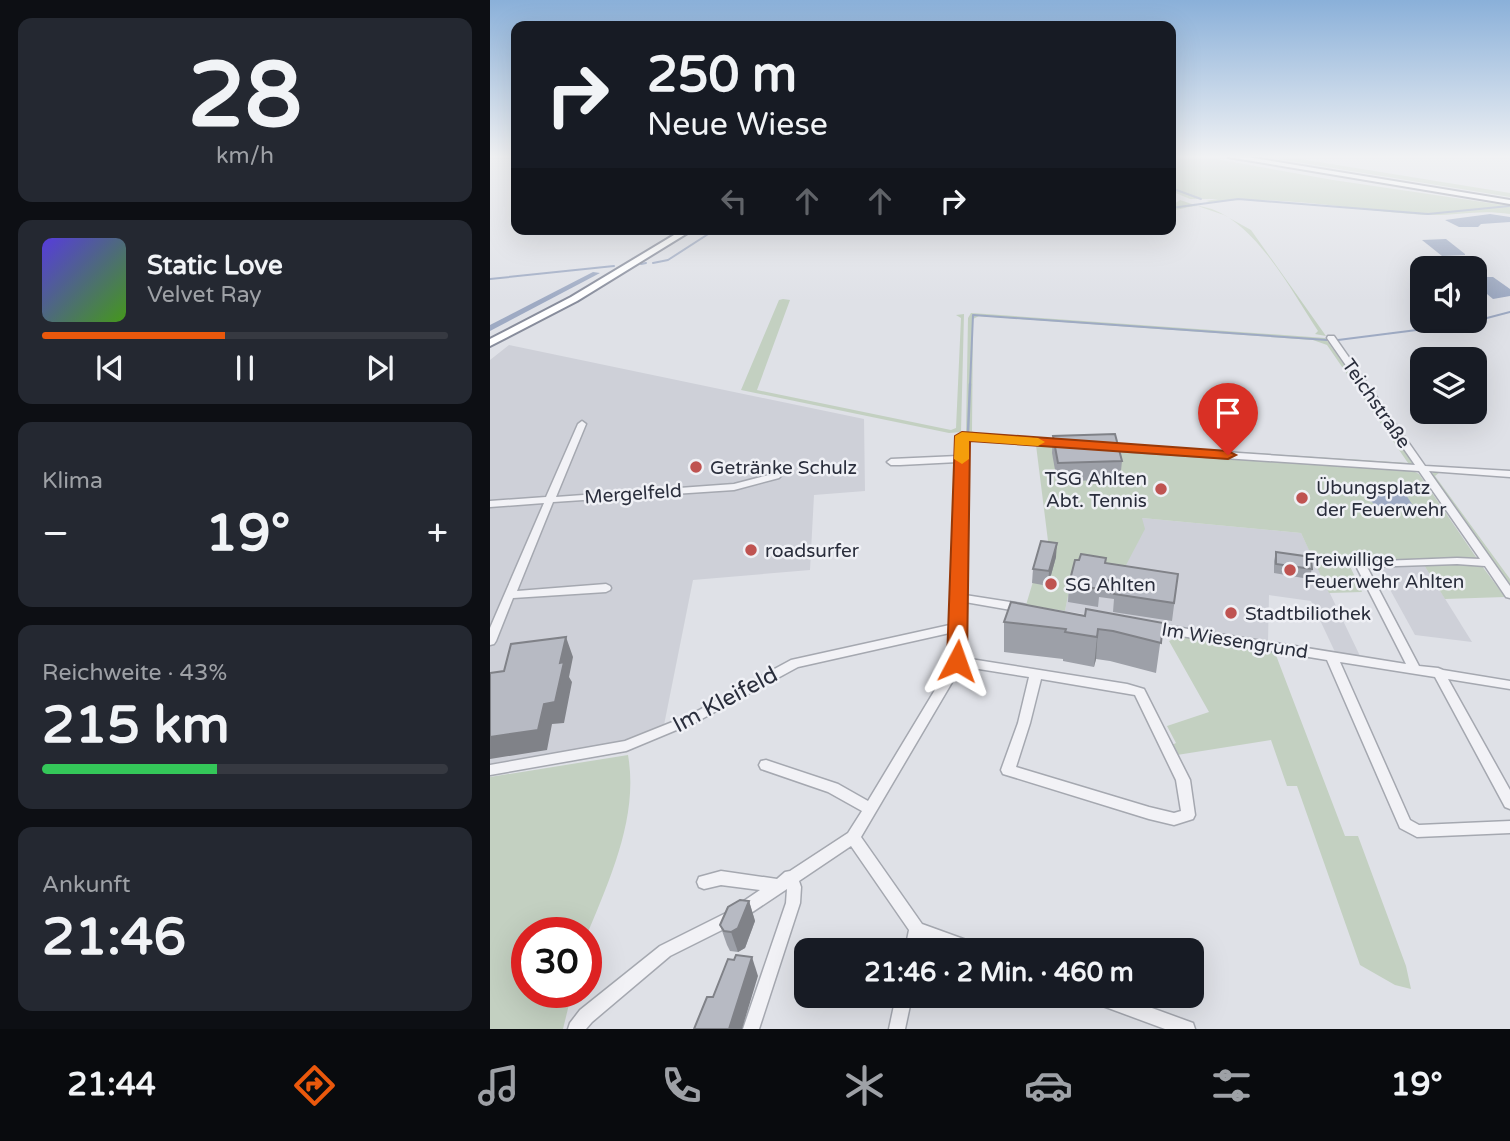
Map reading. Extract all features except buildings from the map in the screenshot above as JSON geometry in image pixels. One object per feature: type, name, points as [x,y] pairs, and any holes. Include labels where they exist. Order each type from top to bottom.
[{"type":"highway","points":[[490,338],[599,279],[671,235]]},
{"type":"highway","points":[[490,344],[575,299],[680,235]]},
{"type":"street","name":"Teichstraße","points":[[1331,338],[1510,594]]},
{"type":"street","points":[[490,641],[582,424]]},
{"type":"street","points":[[576,1029],[586,1016],[665,951],[731,918],[853,837],[957,661],[962,436],[1077,444]]},
{"type":"street","points":[[1091,446],[1510,474]]},
{"type":"street","points":[[891,462],[926,463],[932,459],[962,459]]},
{"type":"street","name":"Mergelfeld","points":[[490,504],[734,486],[776,476]]},
{"type":"street","points":[[1414,668],[1360,564],[1457,561],[1488,563]]},
{"type":"street","points":[[510,595],[606,588]]},
{"type":"street","points":[[960,598],[1032,609]]},
{"type":"street","name":"Im Wiesengrund","points":[[1139,625],[1510,685]]},
{"type":"street","name":"Im Kleifeld","points":[[490,770],[626,746],[694,718],[795,663],[959,627]]},
{"type":"street","points":[[1331,655],[1405,824],[1417,831],[1510,827]]},
{"type":"street","points":[[957,661],[1036,673],[1127,688],[1140,692],[1183,780],[1188,815],[1174,819],[1149,813],[1008,770],[1024,723],[1036,673]]},
{"type":"street","points":[[1438,672],[1510,803]]},
{"type":"street","points":[[766,765],[833,788],[869,808]]},
{"type":"street","points":[[853,837],[917,929],[942,938]]},
{"type":"street","points":[[704,882],[721,878],[784,881],[794,887],[793,903],[751,1029]]},
{"type":"street","points":[[915,938],[917,929]]},
{"type":"street","points":[[897,1029],[901,1008]]},
{"type":"street","points":[[1130,1008],[1187,1029]]},
{"type":"shaded area","points":[[509,345],[864,419],[865,491],[814,495],[810,570],[693,580],[664,725],[622,743],[490,764],[490,360]]},
{"type":"shaded area","points":[[1142,518],[1301,533],[1360,656],[1335,652],[1311,601],[1269,595],[1268,642],[1065,611],[1075,560]]},
{"type":"shaded area","points":[[1424,565],[1472,642],[1415,635],[1377,566]]},
{"type":"green space","points":[[1176,205],[1197,206],[1176,210]]},
{"type":"green space","points":[[1320,205],[1510,206],[1510,214],[1398,213]]},
{"type":"green space","points":[[1222,214],[1251,230],[1326,336],[1315,334],[1318,331],[1268,255],[1252,237]]},
{"type":"green space","points":[[779,300],[790,300],[757,390],[951,430],[956,428],[961,318],[956,315],[964,314],[961,432],[949,433],[741,390]]},
{"type":"green space","points":[[971,313],[1325,338],[1415,463],[1409,465],[972,435],[966,432],[968,318]],"holes":[[[979,316],[1313,340],[1327,345],[1408,463],[979,435],[972,431],[973,319]]]},
{"type":"green space","points":[[1036,445],[1411,470],[1419,474],[1478,560],[1348,562],[1362,592],[1329,593],[1301,533],[1142,518],[1145,529],[1125,567],[1075,560],[1065,611],[1026,605],[1041,555],[1049,549]],"holes":[[[1404,492],[1413,507],[1376,506],[1367,493]]]},
{"type":"green space","points":[[1434,470],[1510,475],[1440,472],[1435,476],[1510,579],[1510,586],[1437,483],[1432,474]]},
{"type":"green space","points":[[1424,565],[1482,566],[1505,597],[1445,599]]},
{"type":"green space","points":[[1181,635],[1274,650],[1345,836],[1358,836],[1406,966],[1411,989],[1395,985],[1360,965],[1297,786],[1287,786],[1271,740],[1177,755],[1172,745],[1176,743],[1167,726],[1209,712],[1169,641]]},
{"type":"green space","points":[[628,755],[630,778],[626,825],[594,917],[511,917],[511,1008],[568,1008],[563,1029],[490,1029],[490,777]]},
{"type":"water","points":[[1490,214],[1510,217],[1510,222],[1459,227],[1445,220]]},
{"type":"water","points":[[1446,239],[1465,255],[1442,256],[1422,240]]},
{"type":"water","points":[[593,272],[600,273],[490,331],[490,325]]},
{"type":"water","points":[[1487,277],[1493,277],[1510,289],[1510,296],[1493,299],[1487,294]]},
{"type":"water","points":[[1371,491],[1404,492],[1414,507],[1376,506],[1367,497]]},
{"type":"waterway","points":[[1176,207],[1193,205]]},
{"type":"waterway","points":[[1314,205],[1428,214],[1509,206]]},
{"type":"waterway","points":[[653,263],[668,260],[707,235]]},
{"type":"waterway","points":[[641,264],[646,263]]},
{"type":"waterway","points":[[490,279],[614,266]]},
{"type":"waterway","points":[[1338,340],[1464,324],[1510,312]]},
{"type":"waterway","points":[[970,386],[973,315],[1327,340]]},
{"type":"waterway","points":[[968,433],[970,384]]},
{"type":"slow traffic","points":[[962,459],[962,436],[1038,442]]},
{"type":"place","name":"Getränke Schulz","points":[[696,467]]},
{"type":"place","name":"TSG Ahlten Abt. Tennis","points":[[1161,489]]},
{"type":"place","name":"Übungsplatz der Feuerwehr","points":[[1302,498]]},
{"type":"place","name":"roadsurfer","points":[[751,550]]},
{"type":"place","name":"Freiwillige Feuerwehr Ahlten","points":[[1290,570]]},
{"type":"place","name":"SG Ahlten","points":[[1051,584]]},
{"type":"place","name":"Stadtbiliothek","points":[[1231,613]]},
{"type":"route","points":[[957,661],[962,436],[1228,455]]}]
